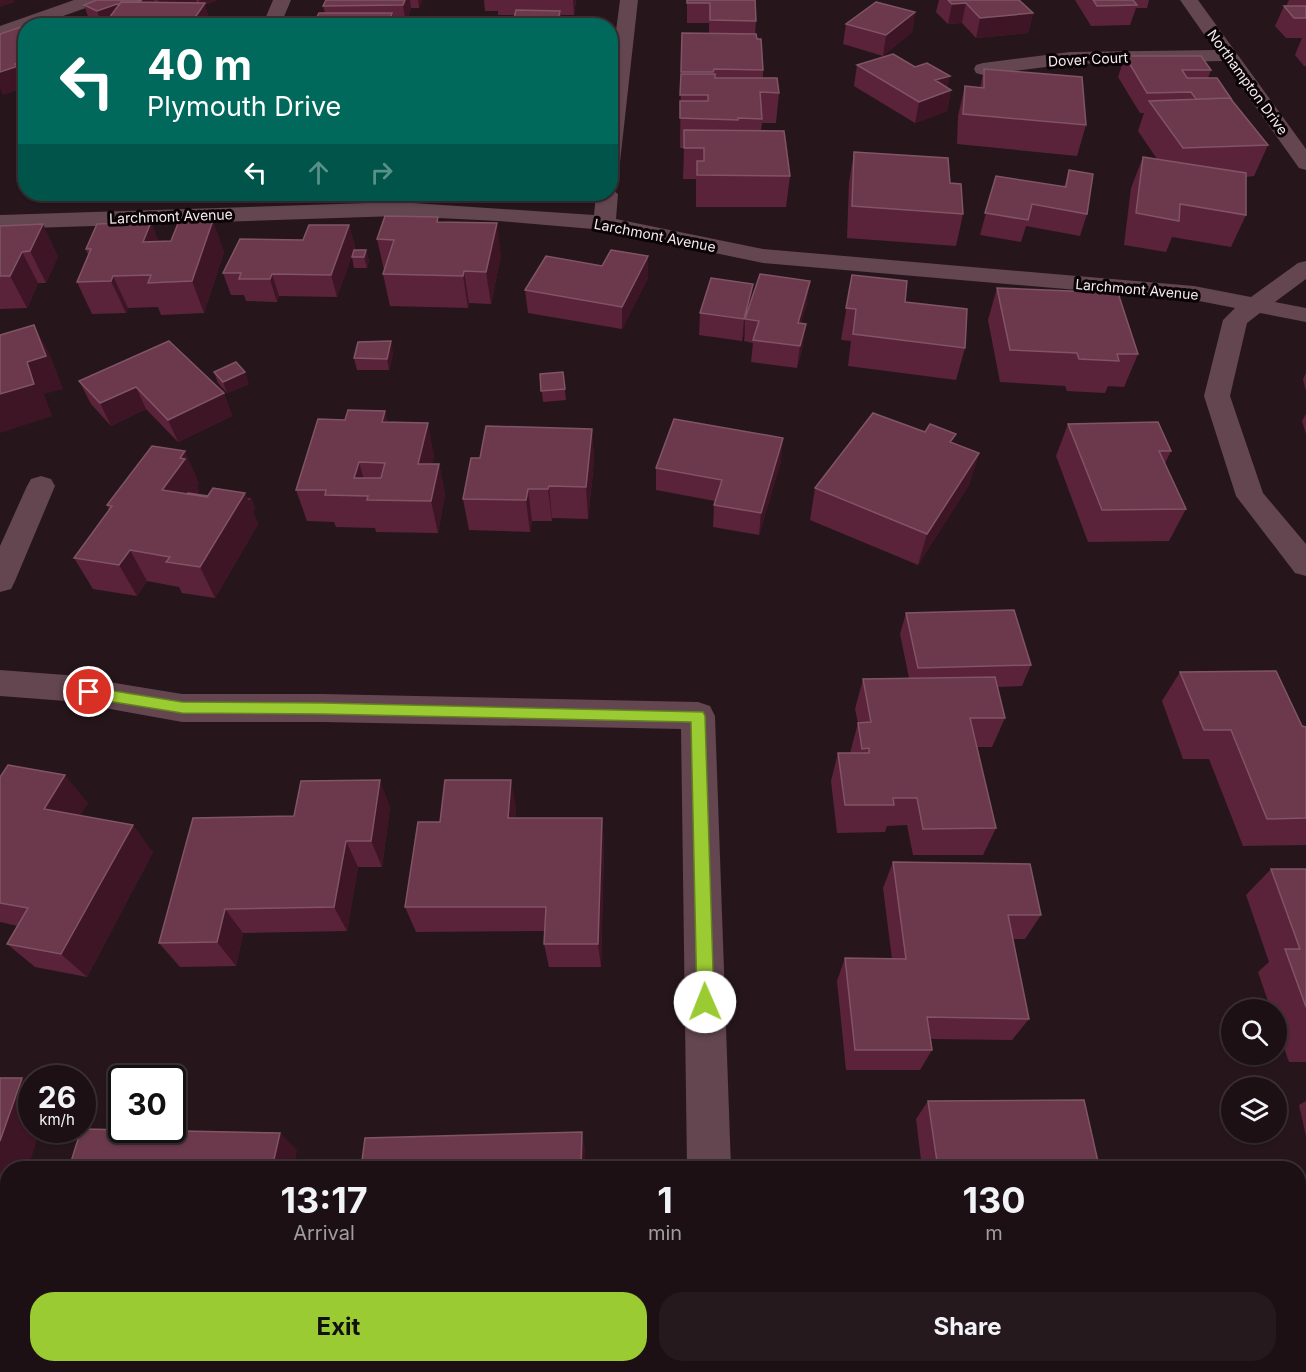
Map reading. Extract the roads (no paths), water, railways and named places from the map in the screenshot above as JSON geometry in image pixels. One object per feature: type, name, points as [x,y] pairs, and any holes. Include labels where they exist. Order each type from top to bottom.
[{"type":"street","points":[[40,18],[91,0]]},
{"type":"street","points":[[274,18],[282,0]]},
{"type":"street","points":[[618,94],[629,0]]},
{"type":"street","name":"Northampton Drive","points":[[1189,0],[1306,164]]},
{"type":"street","points":[[0,32],[18,26]]},
{"type":"street","name":"Dover Court","points":[[983,69],[1070,58],[1229,55]]},
{"type":"street","points":[[164,217],[173,201]]},
{"type":"street","points":[[604,223],[606,201]]},
{"type":"street","name":"Larchmont Avenue","points":[[0,222],[398,209],[499,214],[604,223],[763,256],[1194,293],[1306,315]]},
{"type":"street","points":[[1306,268],[1235,321],[1217,396],[1250,496],[1306,565]]},
{"type":"street","points":[[0,581],[41,486]]},
{"type":"street","points":[[0,683],[66,688],[182,708],[323,708],[698,716],[709,1161]]}]
